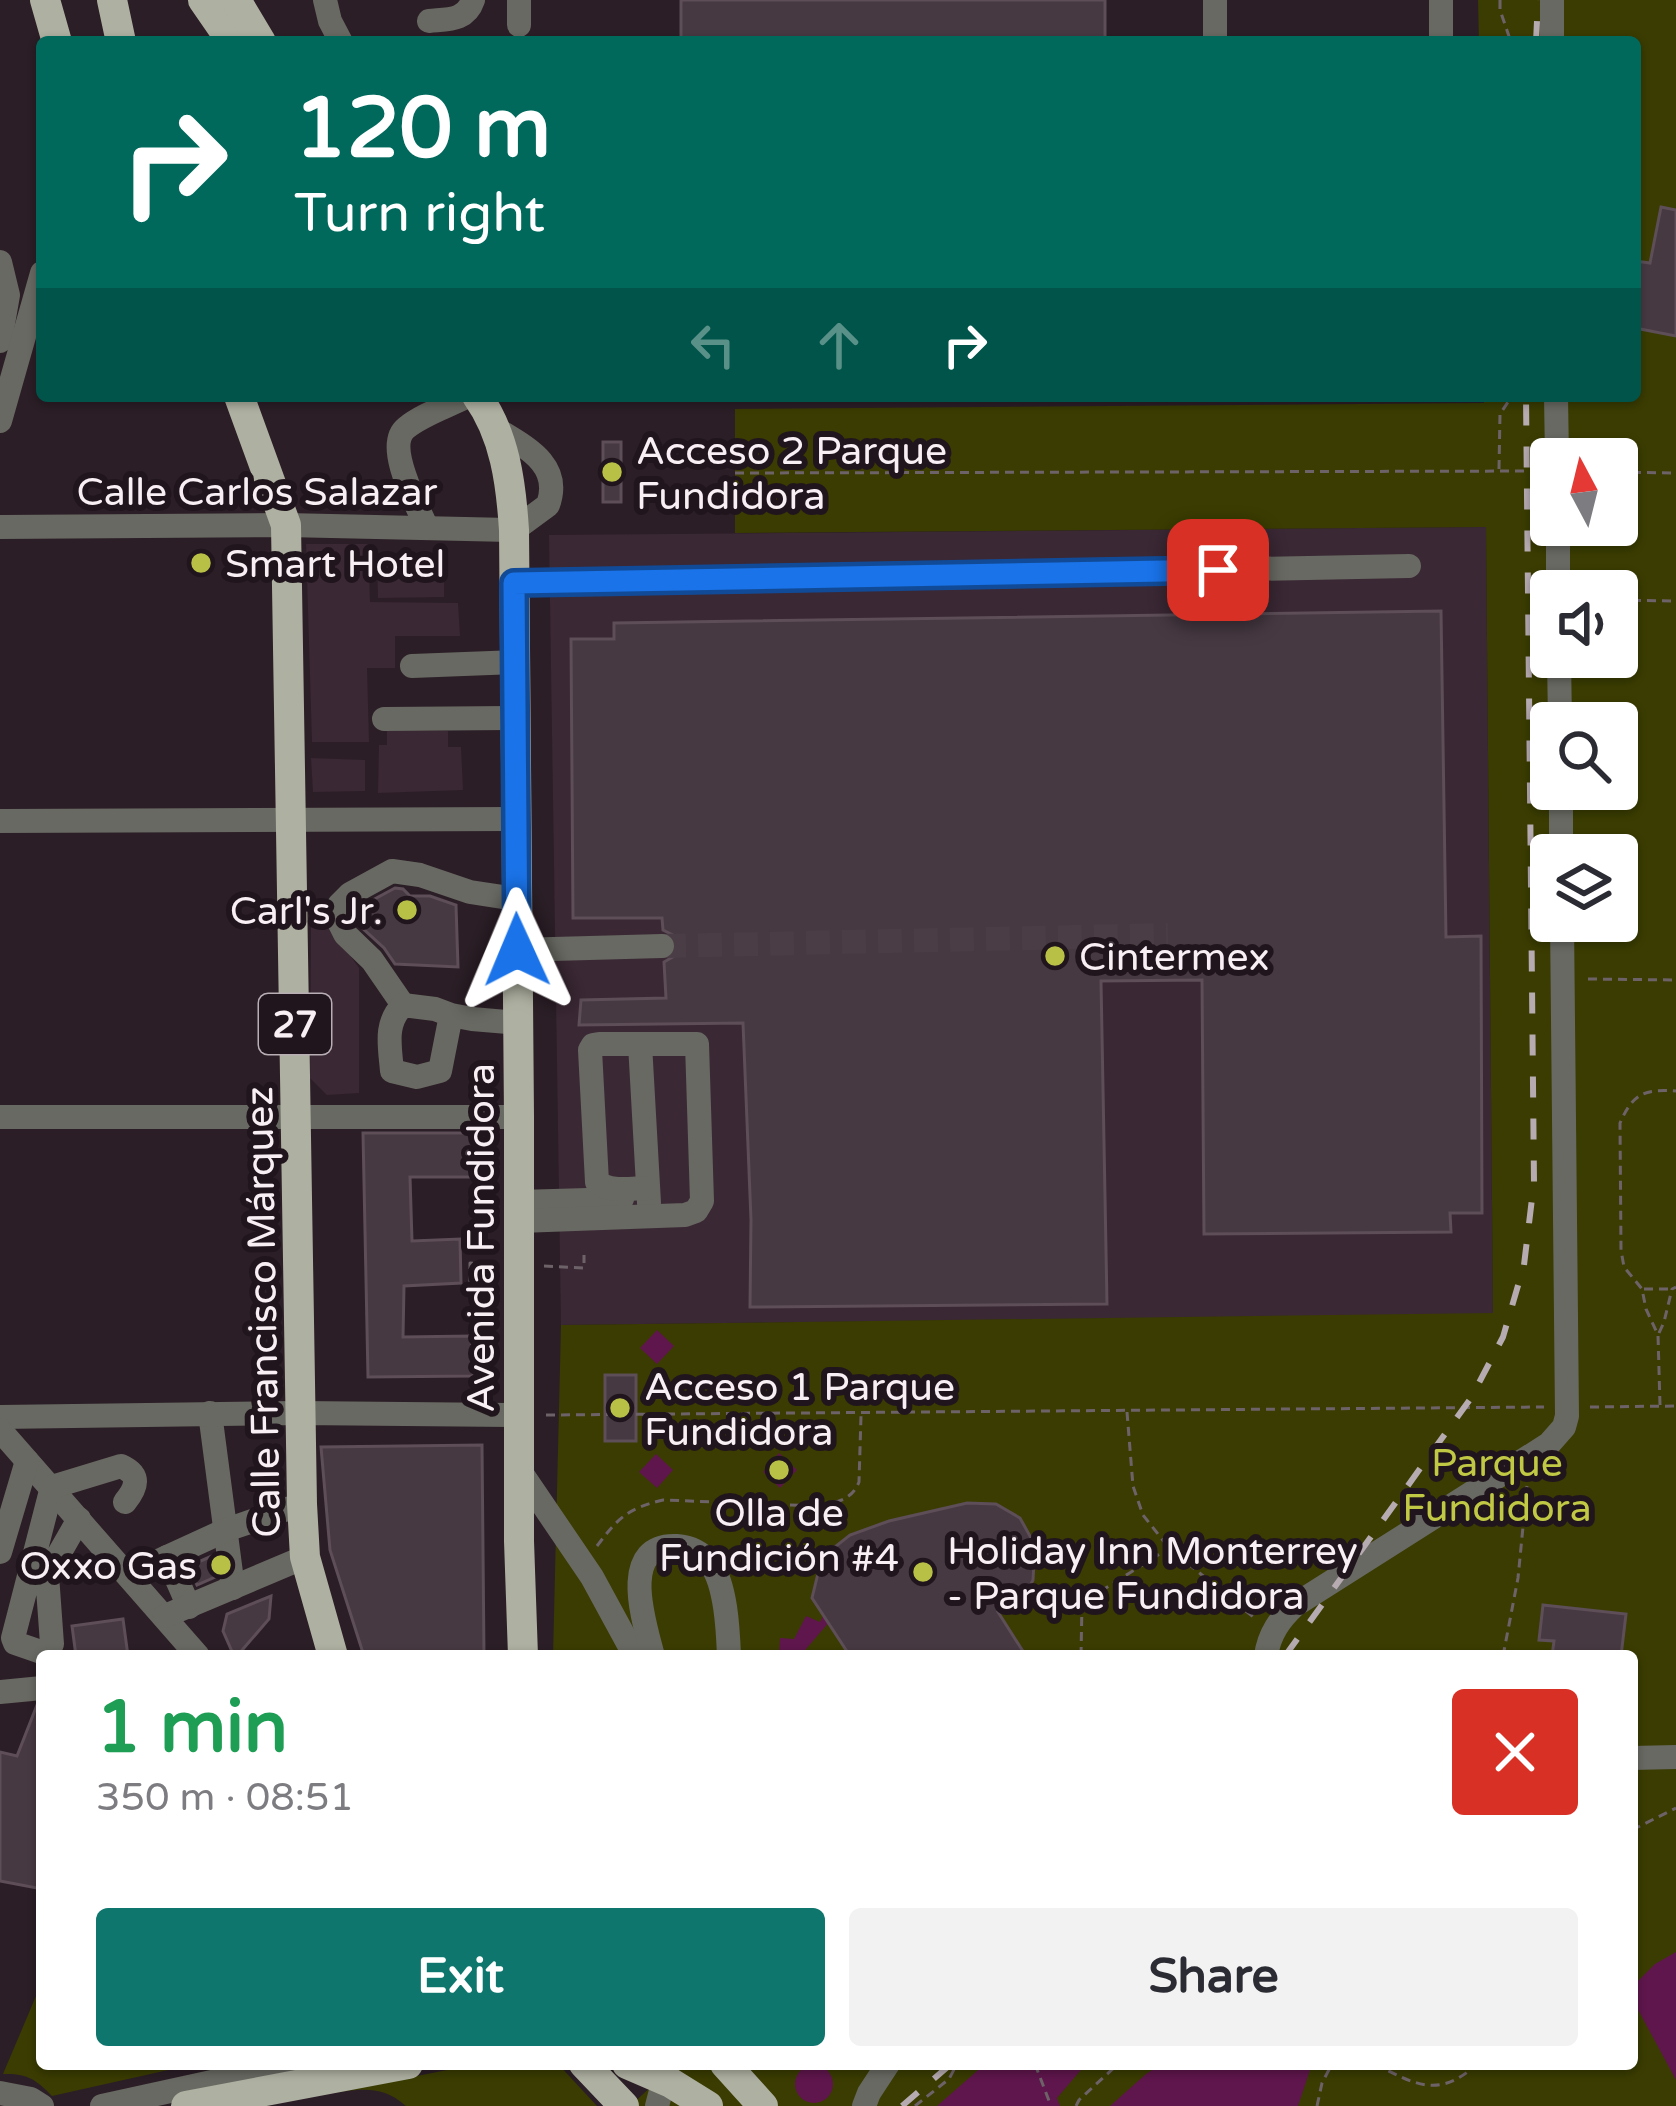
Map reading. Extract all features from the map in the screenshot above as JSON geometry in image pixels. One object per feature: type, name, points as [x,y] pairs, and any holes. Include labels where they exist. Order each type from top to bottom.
[{"type":"main road","points":[[45,0],[55,36]]},
{"type":"main road","points":[[112,0],[120,36]]},
{"type":"main road","points":[[202,0],[228,36]]},
{"type":"main road","points":[[236,0],[257,36]]},
{"type":"main road","name":"Calle Francisco Márquez","points":[[241,402],[286,525],[302,1504],[305,1557],[331,1650]]},
{"type":"main road","name":"Avenida Fundidora","points":[[483,405],[510,475],[514,530],[523,1650]]},
{"type":"main road","points":[[186,2106],[377,2070]]},
{"type":"main road","points":[[590,2070],[624,2106]]},
{"type":"main road","points":[[641,2070],[708,2106]]},
{"type":"main road","points":[[730,2070],[763,2106]]},
{"type":"street","points":[[325,0],[337,36]]},
{"type":"street","points":[[429,22],[464,16],[473,0]]},
{"type":"street","points":[[1215,0],[1215,36]]},
{"type":"street","points":[[1441,0],[1442,36]]},
{"type":"street","points":[[1552,0],[1552,36]]},
{"type":"street","points":[[0,262],[8,295],[0,341]]},
{"type":"street","points":[[0,421],[36,294]]},
{"type":"street","points":[[1556,402],[1557,438]]},
{"type":"street","points":[[427,528],[397,451],[398,437],[408,426],[483,405]]},
{"type":"street","name":"Calle Carlos Salazar","points":[[0,526],[514,530]]},
{"type":"street","points":[[514,583],[1409,566]]},
{"type":"street","points":[[412,666],[514,662]]},
{"type":"street","points":[[384,719],[514,718]]},
{"type":"street","points":[[0,820],[515,819]]},
{"type":"street","points":[[403,1006],[337,919],[339,905],[350,894],[392,871],[516,899]]},
{"type":"street","points":[[1269,1644],[1282,1617],[1295,1605],[1549,1444],[1564,1427],[1562,942]]},
{"type":"street","points":[[517,950],[662,946]]},
{"type":"street","points":[[403,1006],[518,1022]]},
{"type":"street","points":[[397,1116],[388,1030],[403,1006]]},
{"type":"street","points":[[392,1070],[417,1077],[440,1071],[451,1015]]},
{"type":"street","points":[[640,1044],[648,1201]]},
{"type":"street","points":[[698,1044],[702,1201],[696,1211],[685,1215],[648,1201],[597,1182],[592,1045],[698,1044]]},
{"type":"street","points":[[0,1118],[520,1117]]},
{"type":"street","points":[[519,1212],[648,1201]]},
{"type":"street","points":[[210,1413],[233,1588]]},
{"type":"street","points":[[0,1417],[520,1415]]},
{"type":"street","points":[[0,1430],[128,1575],[177,1612]]},
{"type":"street","points":[[0,1552],[27,1461]]},
{"type":"street","points":[[52,1486],[121,1466],[132,1472],[136,1482],[125,1502]]},
{"type":"street","points":[[520,1471],[592,1577],[632,1650]]},
{"type":"street","points":[[52,1486],[40,1569],[80,1519]]},
{"type":"street","points":[[128,1575],[226,1530],[302,1504]]},
{"type":"street","points":[[652,1650],[639,1580],[653,1553],[668,1546],[697,1550],[709,1562],[728,1621],[729,1650]]},
{"type":"street","points":[[167,1557],[177,1612],[195,1650]]},
{"type":"street","points":[[177,1612],[305,1557]]},
{"type":"street","points":[[0,1692],[36,1689]]},
{"type":"street","points":[[1638,1759],[1676,1757]]},
{"type":"street","points":[[102,2106],[267,2070]]},
{"type":"street","points":[[657,2106],[666,2070]]},
{"type":"street","points":[[864,2106],[884,2070]]},
{"type":"street","points":[[0,2093],[43,2106]]},
{"type":"path","points":[[1499,0],[1509,36]]},
{"type":"path","points":[[1498,471],[1500,414],[1508,402]]},
{"type":"path","points":[[735,473],[1530,472]]},
{"type":"path","points":[[1638,472],[1676,472]]},
{"type":"path","points":[[1638,600],[1676,601]]},
{"type":"path","points":[[1562,979],[1676,980]]},
{"type":"path","points":[[1660,1406],[1658,1335],[1642,1289],[1624,1267],[1621,1250],[1620,1123],[1628,1103],[1650,1091],[1676,1091]]},
{"type":"path","points":[[584,1255],[584,1268]]},
{"type":"path","points":[[470,1263],[470,1292],[520,1292]]},
{"type":"path","points":[[1642,1289],[1674,1288],[1658,1335]]},
{"type":"path","points":[[520,1415],[1676,1406]]},
{"type":"path","points":[[1127,1410],[1133,1486],[1143,1514],[1169,1548],[1269,1644]]},
{"type":"path","points":[[859,1482],[861,1413]]},
{"type":"path","points":[[1504,1650],[1518,1578],[1527,1483]]},
{"type":"path","points":[[1081,1650],[1082,1604],[1169,1548]]},
{"type":"path","points":[[1638,1827],[1676,1808]]},
{"type":"path","points":[[915,2106],[954,2070]]},
{"type":"path","points":[[1037,2070],[1051,2106]]},
{"type":"path","points":[[1078,2103],[1112,2070]]},
{"type":"path","points":[[1317,2106],[1329,2070]]},
{"type":"path","points":[[1387,2070],[1427,2086],[1445,2085],[1470,2070]]},
{"type":"shaded area","name":"Cintermex","points":[[1486,527],[1493,1314],[561,1325],[549,535]]},
{"type":"shaded area","points":[[306,544],[368,544],[370,602],[458,603],[460,636],[395,636],[395,668],[367,668],[369,742],[312,742]]},
{"type":"shaded area","points":[[444,553],[444,597],[378,598],[377,556]]},
{"type":"shaded area","points":[[387,730],[448,731],[448,747],[461,747],[463,790],[378,793],[379,745],[387,745]]},
{"type":"shaded area","points":[[311,758],[365,760],[365,791],[313,792]]},
{"type":"shaded area","points":[[311,925],[329,925],[359,968],[359,1093],[327,1095],[310,1078]]},
{"type":"shaded area","points":[[657,1330],[674,1346],[657,1364],[640,1348]]},
{"type":"shaded area","points":[[779,1453],[797,1470],[780,1488],[763,1472]]},
{"type":"shaded area","points":[[656,1454],[673,1470],[657,1488],[639,1472]]},
{"type":"shaded area","points":[[830,1601],[843,1606],[805,1650],[779,1650],[780,1638],[794,1639],[806,1616],[820,1622]]},
{"type":"shaded area","points":[[1676,1952],[1676,2080],[1638,2010],[1638,1981]]},
{"type":"shaded area","points":[[800,2070],[828,2070],[832,2091],[821,2102],[807,2102],[796,2091]]},
{"type":"shaded area","points":[[978,2070],[1081,2070],[1057,2098],[1060,2106],[937,2106]]},
{"type":"shaded area","points":[[1152,2070],[1310,2070],[1298,2106],[1110,2106]]},
{"type":"green space","name":"Parque Fundidora","points":[[1478,0],[1676,0],[1676,2106],[630,2106],[669,2070],[1638,2070],[1638,1650],[553,1650],[561,1325],[1493,1313],[1486,527],[735,533],[735,409],[1641,402],[1641,36],[1479,36]]},
{"type":"green space","points":[[36,1996],[36,2070],[168,2070],[52,2096],[30,2078],[3,2074]]},
{"type":"green space","points":[[447,2070],[564,2070],[597,2106],[406,2106],[377,2091],[325,2094]]},
{"type":"building","points":[[681,0],[1105,0],[1105,36],[681,36]]},
{"type":"building","points":[[1661,207],[1676,210],[1676,336],[1641,329],[1641,262],[1650,263]]},
{"type":"building","name":"Acceso 2 Parque Fundidora","points":[[603,442],[621,442],[621,502],[603,502]]},
{"type":"building","name":"Cintermex","points":[[1441,611],[1446,937],[1481,936],[1482,1213],[1450,1213],[1451,1232],[1204,1234],[1202,980],[1101,981],[1107,1304],[750,1307],[743,1023],[579,1025],[581,1000],[666,998],[664,962],[676,955],[678,947],[675,936],[663,930],[662,918],[573,918],[571,639],[614,639],[614,623]]},
{"type":"building","name":"Carl's Jr.","points":[[395,888],[410,896],[430,896],[456,905],[458,967],[395,964],[358,924],[354,915],[360,907]]},
{"type":"building","points":[[363,1133],[472,1133],[473,1177],[410,1177],[412,1241],[460,1239],[461,1283],[404,1286],[403,1337],[471,1336],[473,1376],[368,1377]]},
{"type":"building","name":"Acceso 1 Parque Fundidora","points":[[605,1375],[636,1375],[636,1441],[605,1441]]},
{"type":"building","points":[[482,1445],[484,1650],[362,1650],[330,1550],[321,1447]]},
{"type":"building","points":[[967,1503],[996,1504],[1020,1518],[1035,1545],[1033,1580],[1022,1601],[998,1612],[1022,1650],[846,1650],[812,1598],[822,1557],[850,1535]]},
{"type":"building","points":[[212,1556],[215,1577],[197,1585],[189,1566]]},
{"type":"building","points":[[271,1596],[269,1619],[242,1650],[231,1650],[223,1631],[227,1614]]},
{"type":"building","points":[[1543,1605],[1626,1614],[1622,1650],[1553,1650],[1554,1641],[1539,1640]]},
{"type":"building","points":[[123,1619],[127,1650],[75,1650],[72,1626]]},
{"type":"building","points":[[36,1708],[36,1888],[0,1881],[0,1752],[17,1756]]},
{"type":"tunnel","points":[[662,946],[1168,935]]},
{"type":"railway","points":[[1536,36],[1538,0]]},
{"type":"railway","points":[[1289,1650],[1471,1398],[1503,1337],[1524,1265],[1534,1182],[1526,402]]},
{"type":"railway","points":[[902,2106],[944,2070]]},
{"type":"place","name":"Acceso 2 Parque Fundidora","points":[[612,472]]},
{"type":"place","name":"Smart Hotel","points":[[201,563]]},
{"type":"place","name":"Carl's Jr.","points":[[407,910]]},
{"type":"place","name":"Cintermex","points":[[1055,956]]},
{"type":"place","name":"Acceso 1 Parque Fundidora","points":[[620,1408]]},
{"type":"place","name":"Olla de Fundición #4","points":[[779,1470]]},
{"type":"place","name":"Oxxo Gas","points":[[221,1565]]},
{"type":"place","name":"Holiday Inn Monterrey - Parque Fundidora","points":[[923,1572]]},
{"type":"route","points":[[517,950],[514,583],[1218,570]]}]
